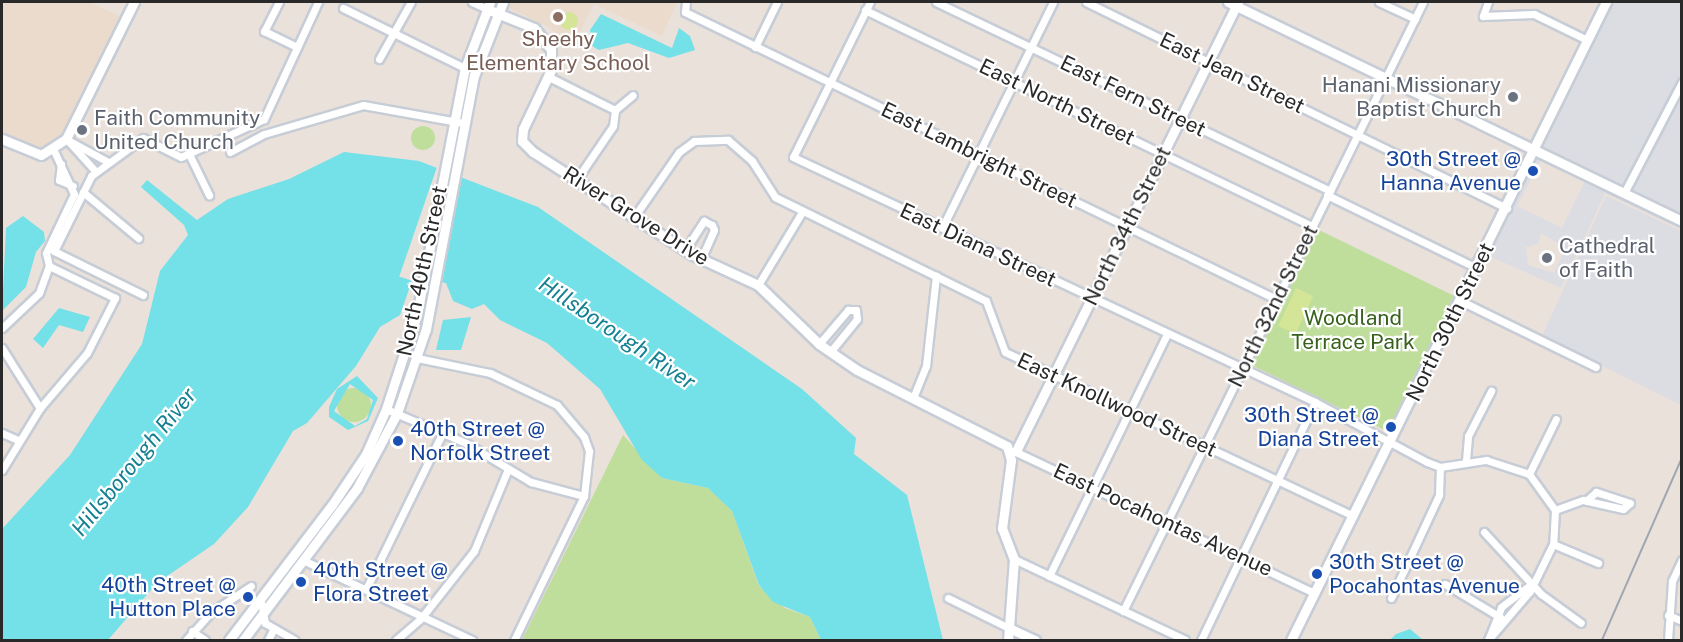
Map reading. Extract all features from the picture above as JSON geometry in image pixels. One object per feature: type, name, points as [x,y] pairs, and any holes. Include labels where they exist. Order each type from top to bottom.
[{"type":"street","points":[[2,139],[32,153],[54,151],[66,139],[134,2]]},
{"type":"street","points":[[279,2],[264,31],[297,47]]},
{"type":"street","points":[[143,296],[54,251],[95,171],[143,138],[180,157],[264,119],[318,2]]},
{"type":"street","points":[[379,59],[411,2]]},
{"type":"street","points":[[472,2],[488,5]]},
{"type":"street","name":"North 40th Street","points":[[243,640],[305,561],[357,488],[397,413],[417,358],[434,284],[463,123],[497,14],[503,2]]},
{"type":"street","name":"East Lambright Street","points":[[686,2],[683,10],[1276,299]]},
{"type":"street","points":[[755,46],[777,2]]},
{"type":"street","points":[[829,82],[870,2]]},
{"type":"street","name":"East Fern Street","points":[[936,2],[1180,118],[1477,268]]},
{"type":"street","points":[[942,228],[1053,2]]},
{"type":"street","name":"East Jean Street","points":[[1086,2],[1507,208]]},
{"type":"street","points":[[1379,2],[1415,18]]},
{"type":"street","name":"North 32nd Street","points":[[1123,611],[1423,2]]},
{"type":"street","points":[[1488,2],[1483,16],[1534,14],[1587,40]]},
{"type":"street","name":"North 30th Street","points":[[1291,640],[1507,208],[1606,2]]},
{"type":"street","points":[[1234,3],[1682,221]]},
{"type":"street","name":"North 34th Street","points":[[1013,452],[1163,153],[1234,3]]},
{"type":"street","name":"River Grove Drive","points":[[488,5],[497,14],[544,36],[553,60],[549,77],[522,141],[685,250],[758,285],[819,344],[914,398],[1002,442],[1013,452]]},
{"type":"street","name":"North 40th Street","points":[[229,640],[261,601],[366,454],[386,409],[423,282],[446,154],[465,68],[488,5]]},
{"type":"street","points":[[343,8],[465,68]]},
{"type":"street","name":"East North Street","points":[[865,10],[1312,226]]},
{"type":"street","points":[[549,77],[615,110]]},
{"type":"street","name":"East Diana Street","points":[[829,82],[793,157],[1242,370],[1316,402],[1440,467]]},
{"type":"street","points":[[1624,193],[1682,82]]},
{"type":"street","points":[[576,179],[613,126],[615,110],[633,95]]},
{"type":"street","points":[[230,152],[307,119],[363,105],[463,123]]},
{"type":"street","name":"East Knollwood Street","points":[[634,217],[679,152],[714,136],[728,140],[752,161],[775,197],[986,301],[1005,352],[1353,516]]},
{"type":"street","points":[[66,139],[108,162]]},
{"type":"street","points":[[66,139],[95,171]]},
{"type":"street","points":[[54,151],[73,186]]},
{"type":"street","points":[[189,154],[209,195]]},
{"type":"street","points":[[61,164],[59,180],[73,186]]},
{"type":"street","points":[[2,328],[39,293],[49,266],[46,253],[73,186]]},
{"type":"street","points":[[83,192],[138,238]]},
{"type":"street","points":[[758,285],[802,212]]},
{"type":"street","points":[[685,250],[704,221],[712,225],[714,230],[700,259]]},
{"type":"street","points":[[2,470],[18,440],[40,408],[87,353],[115,298],[49,266]]},
{"type":"street","points":[[914,398],[926,366],[936,276]]},
{"type":"street","points":[[1461,301],[1596,367]]},
{"type":"street","points":[[819,344],[848,310],[856,310],[857,319],[831,351]]},
{"type":"street","points":[[1049,576],[1167,334]]},
{"type":"street","points":[[2,348],[40,408]]},
{"type":"street","points":[[417,358],[490,373],[565,412],[589,451],[584,496],[514,640]]},
{"type":"street","points":[[1466,460],[1468,436],[1491,391]]},
{"type":"street","points":[[1201,640],[1316,402]]},
{"type":"street","points":[[386,409],[443,432],[508,469],[555,491],[584,496]]},
{"type":"street","points":[[1529,474],[1556,419]]},
{"type":"street","points":[[366,589],[443,432]]},
{"type":"street","points":[[2,433],[18,440]]},
{"type":"street","points":[[1008,640],[1014,559],[1002,528],[1013,452]]},
{"type":"street","name":"East Pocahontas Avenue","points":[[1013,452],[1167,521],[1315,593]]},
{"type":"street","points":[[1391,598],[1439,495],[1440,467],[1466,460],[1509,465],[1529,474],[1555,510],[1553,544],[1532,584],[1488,640]]},
{"type":"street","points":[[396,640],[422,617],[474,551],[508,469]]},
{"type":"street","points":[[1555,510],[1586,501],[1623,509],[1630,502],[1616,495],[1592,492],[1586,501]]},
{"type":"street","points":[[1484,532],[1532,584],[1581,623]]},
{"type":"street","points":[[1553,544],[1598,563]]},
{"type":"street","points":[[1014,559],[1185,640]]},
{"type":"street","points":[[1668,640],[1668,615],[1682,560]]},
{"type":"street","points":[[305,561],[472,640]]},
{"type":"street","points":[[1445,584],[1504,621]]},
{"type":"street","points":[[1488,640],[1496,615],[1532,584]]},
{"type":"street","points":[[186,640],[192,631],[251,586]]},
{"type":"street","points":[[948,598],[1035,640]]},
{"type":"street","points":[[261,601],[261,616],[273,630],[295,640]]},
{"type":"street","points":[[1668,615],[1682,621]]},
{"type":"street","points":[[268,640],[273,630]]},
{"type":"street","points":[[192,631],[205,640]]},
{"type":"shaded area","points":[[2,2],[90,2],[123,18],[61,140],[44,149],[2,134]]},
{"type":"shaded area","name":"Sheehy Elementary School","points":[[506,2],[677,2],[662,36],[594,4],[572,48],[549,27],[504,6]]},
{"type":"shaded area","points":[[1609,2],[1681,2],[1681,76],[1622,189],[1539,148]]},
{"type":"shaded area","points":[[1681,88],[1681,217],[1628,191]]},
{"type":"shaded area","points":[[1536,154],[1681,224],[1681,229],[1605,193],[1561,288],[1487,255]],"holes":[[[1541,160],[1585,181],[1562,228],[1517,206]],[[1541,233],[1566,248],[1554,273],[1528,265],[1526,247],[1538,244]]]},
{"type":"shaded area","points":[[1606,196],[1681,231],[1681,405],[1542,336]]},
{"type":"green space","points":[[569,12],[575,15],[578,21],[575,27],[569,30],[563,27],[560,21],[563,15]]},
{"type":"green space","points":[[423,126],[432,129],[435,138],[432,147],[423,150],[414,147],[411,138],[414,129]]},
{"type":"green space","name":"Woodland Terrace Park","points":[[1317,229],[1455,297],[1389,432],[1251,365]]},
{"type":"green space","points":[[1296,288],[1313,296],[1295,334],[1278,326]]},
{"type":"green space","points":[[354,388],[366,393],[371,405],[366,417],[354,422],[342,417],[337,405],[342,393]]},
{"type":"green space","points":[[623,435],[662,478],[708,488],[732,511],[759,586],[785,608],[810,617],[821,640],[522,640]]},
{"type":"water","points":[[601,14],[672,48],[679,28],[690,36],[695,50],[669,58],[628,43],[599,50],[592,46],[590,30]]},
{"type":"water","name":"Hillsborough River","points":[[344,152],[419,161],[538,207],[802,389],[856,438],[854,454],[907,495],[943,640],[821,640],[810,617],[773,602],[759,585],[732,511],[708,488],[662,478],[642,460],[600,389],[547,343],[500,320],[484,304],[472,309],[453,301],[446,283],[413,278],[400,315],[380,327],[356,366],[307,423],[293,431],[248,507],[214,544],[157,583],[108,640],[2,640],[2,529],[70,455],[142,344],[160,271],[188,235],[184,225],[141,187],[147,180],[197,220],[228,199],[289,179]]},
{"type":"water","points":[[23,216],[44,232],[45,241],[36,252],[26,287],[2,311],[6,228]]},
{"type":"water","points":[[59,308],[90,317],[83,332],[59,325],[43,348],[33,339]]},
{"type":"water","points":[[471,317],[461,350],[436,350],[443,320]]},
{"type":"water","points":[[357,376],[378,398],[368,421],[348,430],[329,417],[329,407],[337,389]],"holes":[[[350,384],[373,400],[367,419],[355,426],[334,411]]]},
{"type":"water","points":[[1410,629],[1423,640],[1390,640],[1396,634]]},
{"type":"pier","points":[[438,164],[461,172],[422,284],[399,277]]},
{"type":"railway","points":[[1602,640],[1682,458]]},
{"type":"place","name":"Sheehy Elementary School","points":[[558,17]]},
{"type":"place","name":"Hanani Missionary Baptist Church","points":[[1513,97]]},
{"type":"place","name":"Faith Community United Church","points":[[82,130]]},
{"type":"place","name":"30th Street @ Hanna Avenue","points":[[1533,171]]},
{"type":"place","name":"Cathedral of Faith","points":[[1547,258]]},
{"type":"place","name":"30th Street @ Diana Street","points":[[1391,427]]},
{"type":"place","name":"40th Street @ Norfolk Street","points":[[398,441]]},
{"type":"place","name":"30th Street @ Pocahontas Avenue","points":[[1317,574]]},
{"type":"place","name":"40th Street @ Flora Street","points":[[301,582]]},
{"type":"place","name":"40th Street @ Hutton Place","points":[[248,597]]}]
